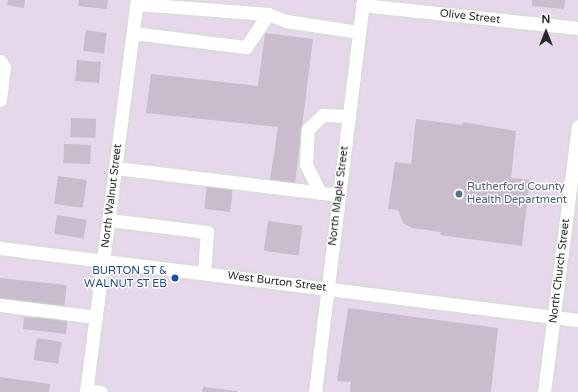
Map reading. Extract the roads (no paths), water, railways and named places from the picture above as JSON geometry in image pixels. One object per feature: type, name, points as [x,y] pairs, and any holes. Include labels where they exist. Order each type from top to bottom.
[{"type":"street","points":[[137,2],[268,14],[286,21],[359,32]]},
{"type":"street","name":"North Walnut Street","points":[[86,391],[137,2]]},
{"type":"street","name":"Olive Street","points":[[363,2],[578,28]]},
{"type":"street","name":"North Maple Street","points":[[315,392],[363,2]]},
{"type":"street","points":[[133,33],[246,47],[268,14]]},
{"type":"street","points":[[0,61],[4,67],[0,100]]},
{"type":"street","points":[[320,194],[306,164],[308,129],[323,115],[349,116]]},
{"type":"street","name":"North Church Street","points":[[544,392],[578,126]]},
{"type":"street","points":[[116,168],[339,196]]},
{"type":"street","points":[[109,220],[207,232],[204,273]]},
{"type":"street","name":"West Burton Street","points":[[0,248],[578,320]]},
{"type":"street","points":[[0,305],[96,317]]},
{"type":"street","points":[[86,391],[101,392]]},
{"type":"place","name":"Rutherford County Health Department","points":[[459,194]]},
{"type":"place","name":"BURTON ST & WALNUT ST EB","points":[[175,278]]}]
